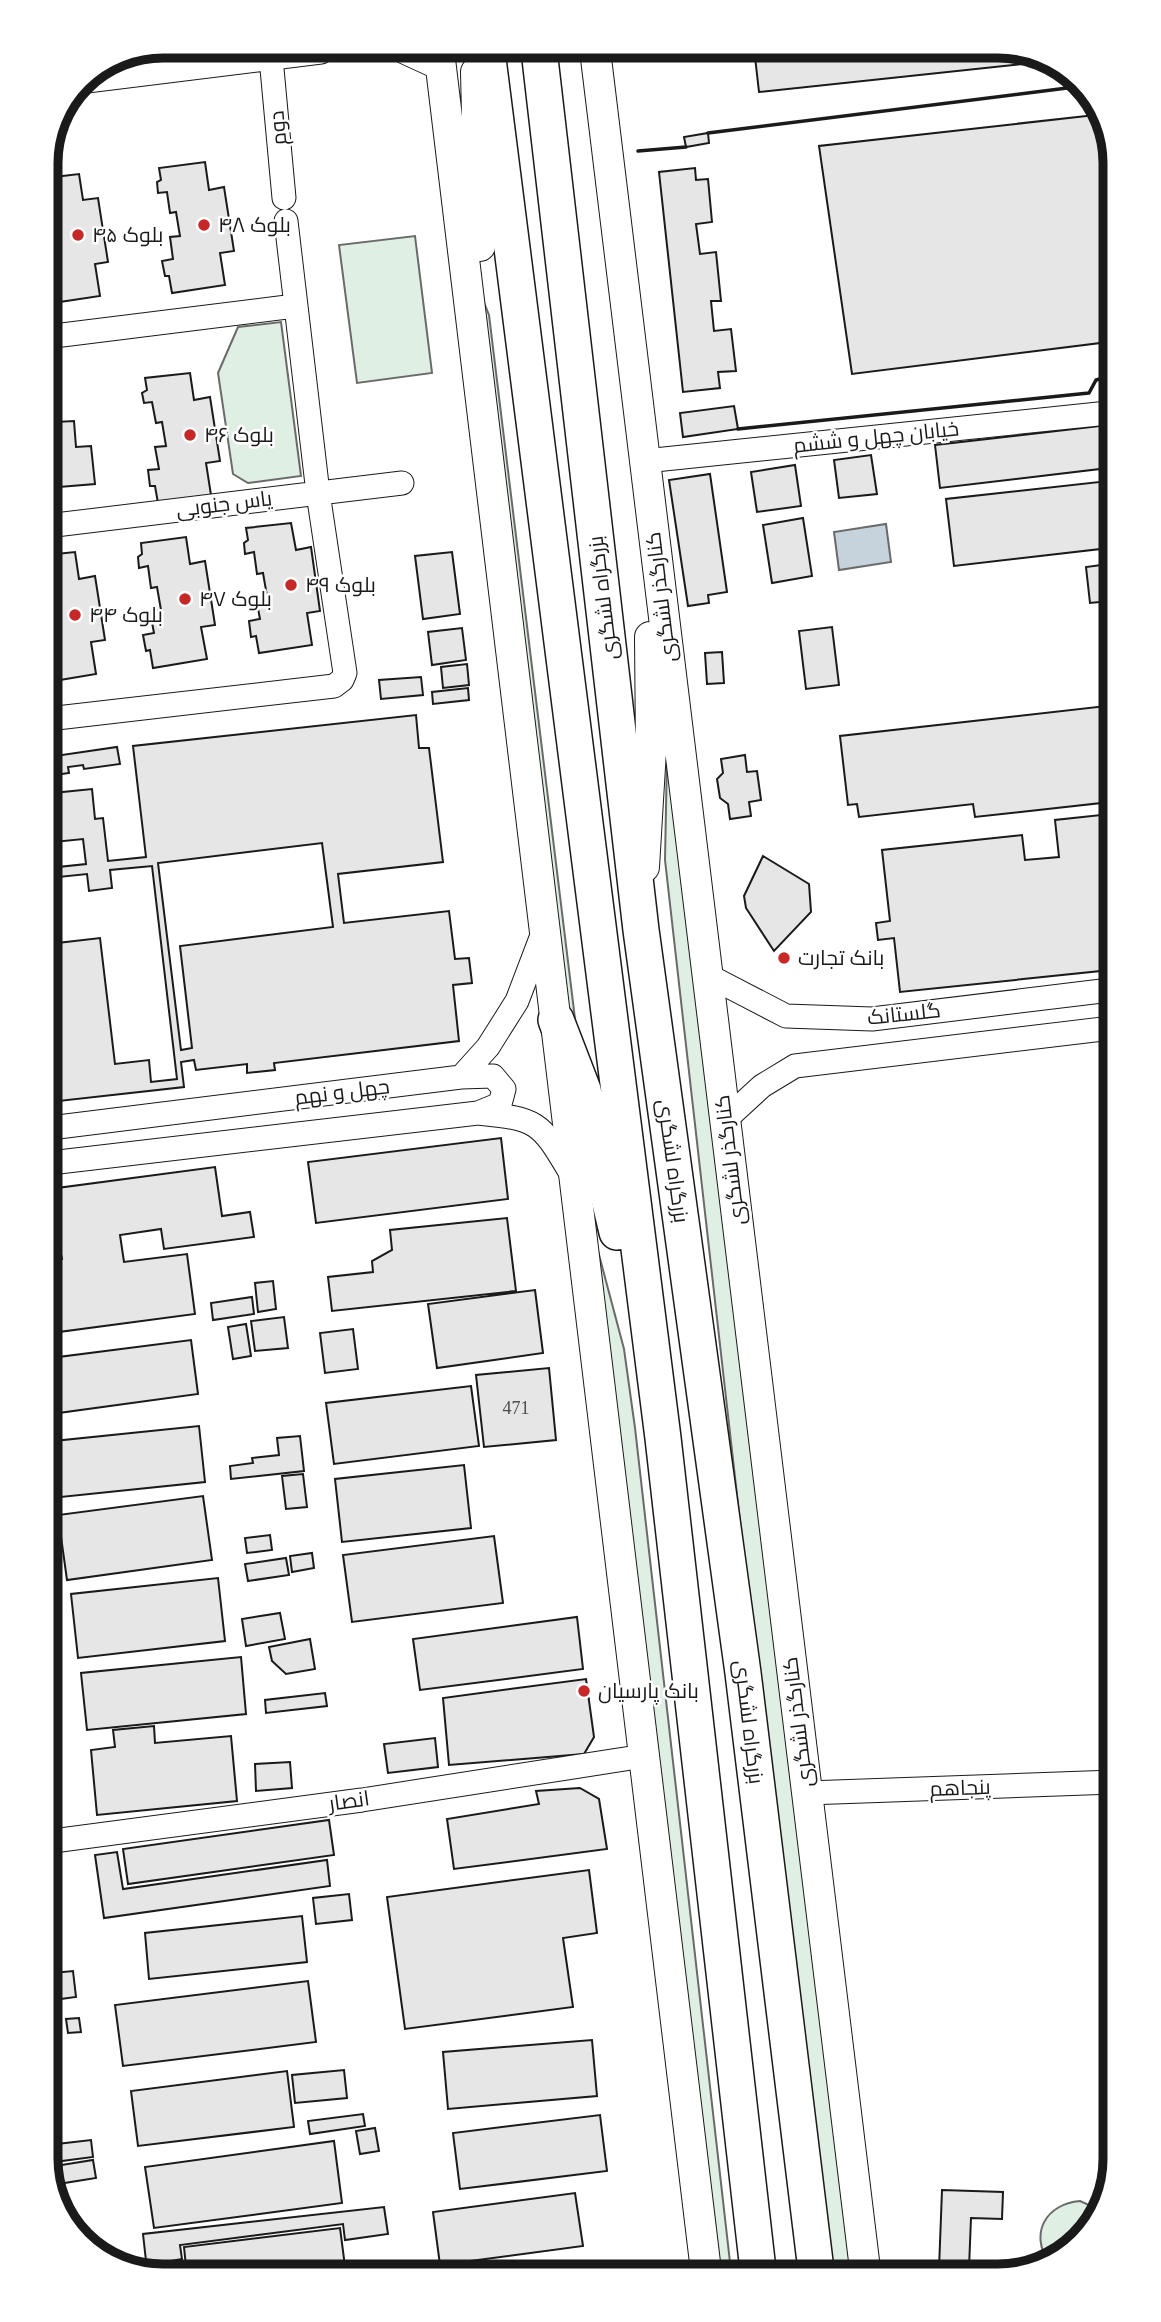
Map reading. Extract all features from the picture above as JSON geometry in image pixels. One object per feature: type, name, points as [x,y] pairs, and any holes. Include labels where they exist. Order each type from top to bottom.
[{"type":"highway","name":"بزرگراه لشگری","points":[[487,58],[657,1395],[757,2264]]},
{"type":"highway","name":"بزرگراه لشگری","points":[[540,58],[641,930],[743,1673],[815,2264]]},
{"type":"highway","points":[[556,1020],[583,1090],[657,1395]]},
{"type":"main road","points":[[475,58],[484,420]]},
{"type":"main road","name":"کنارگذر لشگری","points":[[596,58],[864,2264]]},
{"type":"main road","points":[[440,60],[705,2264]]},
{"type":"main road","points":[[641,930],[651,750],[647,475]]},
{"type":"street","points":[[98,80],[271,58]]},
{"type":"street","name":"دوم","points":[[58,718],[334,686],[342,680],[345,673],[317,493],[295,306],[271,58]]},
{"type":"street","points":[[58,336],[295,306]]},
{"type":"street","name":"خیابان چهل و ششم","points":[[647,475],[1103,414]]},
{"type":"street","name":"یاس جنوبی","points":[[58,525],[402,483]]},
{"type":"street","points":[[461,1077],[488,1047],[517,1001],[545,927]]},
{"type":"street","name":"گلستانک","points":[[707,975],[786,1017],[872,1019],[1103,990]]},
{"type":"street","name":"گلستانک","points":[[725,1120],[762,1086],[795,1066],[1103,1029]]},
{"type":"street","name":"چهل و نهم","points":[[58,1128],[461,1077],[493,1076],[504,1089],[500,1104],[478,1113]]},
{"type":"street","name":"چهل و نهم","points":[[58,1162],[478,1113],[514,1117],[539,1126],[554,1144],[575,1181]]},
{"type":"street","name":"انصار","points":[[58,1840],[362,1800],[645,1756]]},
{"type":"street","name":"پنجاهم","points":[[807,1793],[1103,1783]]},
{"type":"green space","points":[[415,236],[432,373],[357,383],[339,245]]},
{"type":"green space","points":[[483,300],[489,315],[581,1068],[551,1018]]},
{"type":"green space","points":[[281,322],[301,476],[248,483],[233,474],[218,373],[238,327]]},
{"type":"green space","points":[[667,756],[851,2264],[828,2264],[768,1768],[665,860]]},
{"type":"green space","points":[[589,1217],[624,1349],[635,1428],[730,2264],[715,2264]]},
{"type":"green space","points":[[1080,2201],[1092,2206],[1086,2218],[1068,2238],[1044,2254],[1041,2231],[1044,2222],[1050,2214],[1068,2203]]},
{"type":"shaded area","points":[[886,524],[891,562],[839,570],[834,532]]},
{"type":"building","points":[[755,58],[1006,58],[1030,63],[759,92]]},
{"type":"building","points":[[1092,115],[1101,142],[1103,162],[1103,343],[852,374],[819,146]]},
{"type":"building","points":[[708,133],[709,143],[686,147],[684,137]]},
{"type":"building","name":"بلوک ۴۸","points":[[205,162],[209,190],[224,187],[234,251],[220,253],[225,285],[172,293],[169,276],[165,276],[162,261],[173,259],[170,237],[180,236],[176,212],[170,213],[167,192],[158,193],[157,182],[161,180],[159,168]]},
{"type":"building","points":[[695,168],[696,180],[708,179],[712,222],[696,224],[700,254],[716,252],[721,301],[711,301],[714,331],[731,329],[736,371],[718,372],[720,388],[683,392],[659,172]]},
{"type":"building","name":"بلوک ۴۵","points":[[79,174],[83,200],[98,198],[108,262],[95,264],[100,296],[58,302],[58,177]]},
{"type":"building","name":"بلوک ۴۶","points":[[190,373],[194,400],[210,397],[220,461],[206,463],[211,495],[158,503],[155,486],[150,486],[148,470],[159,469],[155,447],[166,446],[162,422],[156,423],[152,402],[144,403],[142,393],[147,390],[145,378]]},
{"type":"building","points":[[734,406],[738,429],[683,437],[680,413]]},
{"type":"building","points":[[74,421],[76,447],[91,446],[95,484],[58,487],[58,422]]},
{"type":"building","points":[[1103,426],[1103,469],[940,488],[935,445]]},
{"type":"building","points":[[871,455],[877,494],[839,498],[834,460]]},
{"type":"building","points":[[795,465],[801,506],[757,512],[751,472]]},
{"type":"building","points":[[710,474],[727,592],[708,595],[709,603],[688,606],[669,480]]},
{"type":"building","points":[[1103,482],[1103,549],[954,566],[946,499]]},
{"type":"building","points":[[803,518],[812,576],[772,583],[763,525]]},
{"type":"building","name":"بلوک ۴۹","points":[[291,523],[296,550],[311,547],[320,611],[307,613],[312,645],[259,653],[256,636],[251,637],[249,621],[260,619],[256,598],[267,596],[263,573],[257,574],[254,552],[245,554],[244,543],[248,540],[246,528]]},
{"type":"building","name":"بلوک ۴۷","points":[[186,537],[190,564],[205,561],[215,625],[201,627],[207,659],[153,668],[150,650],[146,651],[143,635],[154,633],[150,612],[161,610],[157,587],[151,588],[148,566],[139,568],[141,543]]},
{"type":"building","name":"بلوک ۴۴","points":[[75,552],[79,579],[95,576],[105,640],[91,642],[96,674],[58,680],[58,554]]},
{"type":"building","points":[[452,552],[460,614],[423,619],[415,556]]},
{"type":"building","points":[[1103,565],[1103,602],[1090,603],[1086,567]]},
{"type":"building","points":[[832,627],[839,685],[806,689],[799,631]]},
{"type":"building","points":[[462,628],[466,660],[432,665],[428,632]]},
{"type":"building","points":[[722,652],[724,683],[707,684],[705,653]]},
{"type":"building","points":[[467,664],[469,685],[443,688],[441,667]]},
{"type":"building","points":[[421,677],[423,695],[381,699],[379,680]]},
{"type":"building","points":[[468,688],[469,700],[433,704],[432,692]]},
{"type":"building","points":[[1103,706],[1103,803],[975,817],[973,804],[859,817],[857,804],[848,805],[840,736]]},
{"type":"building","points":[[416,715],[419,748],[429,748],[443,862],[338,874],[344,923],[449,911],[455,959],[469,958],[472,983],[453,985],[459,1041],[274,1063],[275,1070],[247,1073],[247,1064],[196,1070],[194,1060],[181,1062],[184,1087],[58,1101],[58,943],[100,938],[115,1064],[149,1060],[151,1082],[177,1079],[152,866],[110,870],[112,888],[89,891],[87,874],[58,877],[58,867],[86,864],[83,839],[58,842],[58,792],[92,789],[95,819],[103,818],[108,861],[146,857],[133,746]],"holes":[[[322,843],[333,927],[180,946],[192,1048],[181,1050],[158,863]]]},
{"type":"building","points":[[117,747],[120,764],[84,769],[83,765],[68,767],[69,773],[58,775],[58,756]]},
{"type":"building","points":[[745,755],[747,772],[757,771],[761,800],[749,802],[751,816],[730,819],[728,804],[720,798],[717,779],[723,773],[721,759]]},
{"type":"building","points":[[1103,815],[1103,971],[900,992],[894,938],[878,940],[876,923],[890,921],[882,850],[1022,835],[1025,860],[1059,857],[1055,820]]},
{"type":"building","points":[[763,856],[809,884],[811,912],[774,951],[746,908],[744,896]]},
{"type":"building","points":[[501,1138],[508,1199],[316,1223],[308,1162]]},
{"type":"building","points":[[215,1167],[222,1216],[250,1212],[254,1237],[164,1249],[161,1229],[120,1235],[124,1262],[187,1254],[195,1314],[58,1332],[58,1260],[62,1259],[58,1244],[58,1188]]},
{"type":"building","points":[[507,1218],[516,1291],[332,1311],[328,1277],[373,1272],[372,1261],[392,1250],[390,1230]]},
{"type":"building","points":[[273,1281],[276,1309],[258,1312],[255,1283]]},
{"type":"building","points":[[535,1290],[543,1353],[437,1368],[428,1304]]},
{"type":"building","points":[[252,1297],[254,1314],[213,1320],[211,1303]]},
{"type":"building","points":[[284,1317],[288,1348],[255,1351],[251,1321]]},
{"type":"building","points":[[246,1324],[251,1356],[233,1359],[228,1327]]},
{"type":"building","points":[[353,1329],[358,1369],[325,1373],[320,1333]]},
{"type":"building","points":[[191,1340],[198,1394],[58,1413],[58,1357]]},
{"type":"building","points":[[549,1368],[556,1440],[484,1447],[476,1375]]},
{"type":"building","points":[[471,1386],[479,1446],[334,1464],[326,1403]]},
{"type":"building","points":[[199,1426],[205,1482],[61,1497],[58,1441]]},
{"type":"building","points":[[300,1436],[304,1471],[231,1479],[230,1466],[253,1463],[252,1458],[279,1455],[277,1438]]},
{"type":"building","points":[[464,1465],[471,1528],[342,1542],[335,1479]]},
{"type":"building","points":[[303,1474],[307,1507],[286,1509],[282,1476]]},
{"type":"building","points":[[203,1496],[212,1560],[67,1580],[58,1515]]},
{"type":"building","points":[[270,1535],[272,1550],[247,1553],[245,1538]]},
{"type":"building","points":[[494,1536],[503,1603],[352,1622],[343,1555]]},
{"type":"building","points":[[312,1553],[314,1568],[292,1572],[290,1556]]},
{"type":"building","points":[[286,1558],[289,1575],[248,1581],[245,1564]]},
{"type":"building","points":[[218,1578],[225,1641],[78,1658],[71,1594]]},
{"type":"building","points":[[280,1613],[285,1639],[246,1646],[242,1619]]},
{"type":"building","points":[[577,1617],[583,1669],[420,1690],[413,1639]]},
{"type":"building","points":[[310,1639],[315,1669],[286,1674],[272,1661],[269,1647]]},
{"type":"building","points":[[241,1657],[246,1714],[87,1730],[81,1673]]},
{"type":"building","points":[[586,1679],[594,1737],[584,1754],[449,1765],[443,1698]]},
{"type":"building","points":[[325,1693],[327,1706],[266,1713],[265,1700]]},
{"type":"building","points":[[154,1726],[155,1743],[231,1736],[237,1801],[97,1815],[91,1750],[115,1747],[113,1730]]},
{"type":"building","points":[[435,1738],[438,1767],[388,1773],[384,1744]]},
{"type":"building","points":[[290,1762],[292,1788],[256,1791],[255,1764]]},
{"type":"building","points":[[580,1788],[599,1799],[607,1849],[454,1869],[447,1819],[539,1804],[536,1791]]},
{"type":"building","points":[[329,1820],[334,1855],[128,1884],[123,1849]]},
{"type":"building","points":[[117,1852],[123,1889],[327,1860],[330,1886],[104,1918],[95,1855]]},
{"type":"building","points":[[589,1870],[597,1933],[563,1938],[573,2007],[405,2029],[387,1897]]},
{"type":"building","points":[[349,1894],[352,1920],[316,1924],[313,1898]]},
{"type":"building","points":[[302,1916],[307,1962],[149,1979],[145,1933]]},
{"type":"building","points":[[73,1971],[76,1997],[58,1999],[58,1972]]},
{"type":"building","points":[[308,1981],[316,2042],[123,2066],[115,2005]]},
{"type":"building","points":[[79,2018],[81,2032],[68,2033],[66,2019]]},
{"type":"building","points":[[592,2040],[597,2096],[448,2109],[443,2052]]},
{"type":"building","points":[[344,2070],[347,2098],[295,2103],[292,2075]]},
{"type":"building","points":[[287,2071],[294,2127],[138,2146],[131,2091]]},
{"type":"building","points":[[363,2114],[365,2126],[310,2134],[308,2121]]},
{"type":"building","points":[[600,2115],[607,2171],[460,2189],[453,2133]]},
{"type":"building","points":[[375,2128],[379,2151],[360,2154],[356,2131]]},
{"type":"building","points":[[91,2140],[93,2157],[58,2161],[58,2144]]},
{"type":"building","points":[[334,2141],[342,2203],[154,2228],[145,2167]]},
{"type":"building","points":[[93,2160],[96,2178],[61,2184],[59,2165]]},
{"type":"building","points":[[942,2190],[1003,2192],[1002,2219],[971,2218],[969,2264],[939,2264]]},
{"type":"building","points":[[575,2193],[583,2246],[440,2264],[433,2212]]},
{"type":"building","points":[[384,2207],[388,2234],[345,2240],[343,2224],[180,2245],[182,2259],[155,2264],[146,2263],[143,2234]]},
{"type":"building","points":[[340,2228],[345,2264],[186,2264],[184,2247]]},
{"type":"wall","points":[[708,133],[1072,87]]},
{"type":"wall","points":[[638,151],[686,147]]},
{"type":"wall","points":[[738,429],[1089,393],[1096,380],[1103,378]]},
{"type":"place","name":"بلوک ۴۸","points":[[204,225]]},
{"type":"place","name":"بلوک ۴۵","points":[[78,235]]},
{"type":"place","name":"بلوک ۴۶","points":[[190,435]]},
{"type":"place","name":"بلوک ۴۹","points":[[291,585]]},
{"type":"place","name":"بلوک ۴۷","points":[[185,599]]},
{"type":"place","name":"بلوک ۴۴","points":[[75,615]]},
{"type":"place","name":"بانک تجارت","points":[[784,958]]},
{"type":"place","name":"بانک پارسیان","points":[[584,1691]]}]
